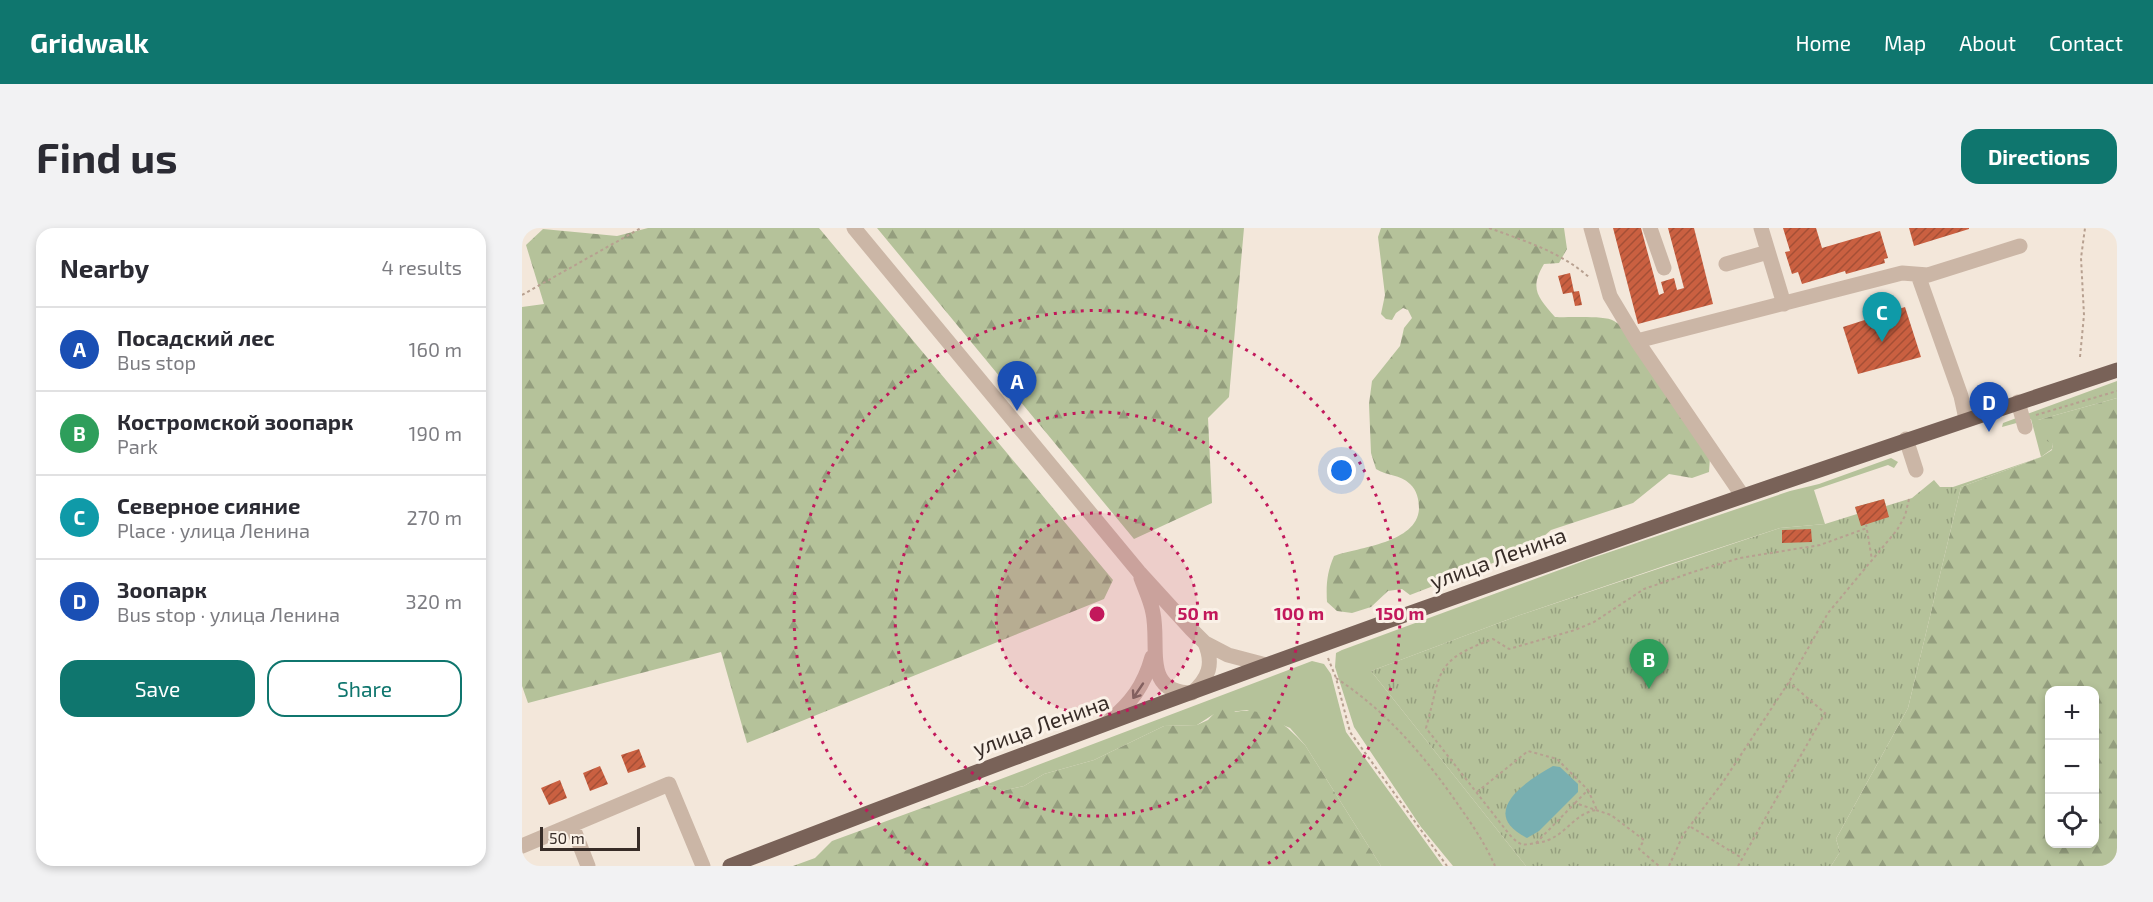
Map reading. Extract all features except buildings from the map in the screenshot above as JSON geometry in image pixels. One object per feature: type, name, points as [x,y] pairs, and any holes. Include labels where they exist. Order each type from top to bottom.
[{"type":"main road","name":"улица Ленина","points":[[730,866],[1266,665],[1742,495],[2117,370]]},
{"type":"street","points":[[854,228],[1139,572],[1205,643],[1210,654],[1210,668],[1205,681],[1192,693],[1179,693],[1168,688],[1158,678],[1153,613],[1139,572]]},
{"type":"street","points":[[1591,228],[1610,296],[1637,342],[1742,495]]},
{"type":"street","points":[[1650,228],[1664,268]]},
{"type":"street","points":[[1761,228],[1784,304]]},
{"type":"street","points":[[1637,342],[1902,273],[1928,275],[2020,246]]},
{"type":"street","points":[[1726,264],[1768,252]]},
{"type":"street","points":[[1918,275],[1961,396],[1966,419]]},
{"type":"street","points":[[2018,402],[2025,427]]},
{"type":"street","points":[[1905,439],[1916,470]]},
{"type":"street","points":[[1102,726],[1130,704],[1146,679],[1156,642]]},
{"type":"street","points":[[1205,643],[1228,655],[1266,665]]},
{"type":"street","points":[[522,846],[669,784],[704,866]]},
{"type":"street","points":[[572,825],[588,866]]},
{"type":"path","points":[[522,295],[641,228]]},
{"type":"path","points":[[1489,228],[1566,259],[1610,296]]},
{"type":"path","points":[[2080,357],[2084,315],[2082,258],[2085,228]]},
{"type":"path","points":[[1669,866],[1683,835],[1789,682],[1828,613],[1901,523],[1909,506],[1909,499]]},
{"type":"path","points":[[1588,790],[1535,843],[1528,846],[1515,841],[1426,728],[1442,670],[1448,660],[1494,639],[1509,649],[1575,630],[1593,622],[1644,589],[1683,575],[1740,558],[1820,545],[1866,526],[1872,561]]},
{"type":"path","points":[[1322,645],[1336,678],[1350,732],[1447,866]]},
{"type":"path","points":[[1336,678],[1361,694],[1418,749],[1472,824],[1495,866]]},
{"type":"path","points":[[1738,866],[1825,712],[1789,682]]},
{"type":"path","points":[[1477,792],[1528,751],[1557,759],[1588,790],[1597,810]]},
{"type":"path","points":[[1575,803],[1611,815],[1644,840],[1639,849],[1659,866]]},
{"type":"path","points":[[1535,843],[1546,843],[1556,838],[1586,811],[1597,810]]},
{"type":"path","points":[[1690,827],[1742,858]]},
{"type":"green space","points":[[648,228],[819,228],[1113,580],[1104,599],[747,743],[721,652],[528,703],[522,686],[522,307],[544,304],[526,245],[543,229],[617,236]]},
{"type":"green space","points":[[877,228],[1244,228],[1229,397],[1208,418],[1212,503],[1134,539]]},
{"type":"green space","points":[[1381,228],[1564,228],[1567,249],[1559,263],[1544,264],[1539,273],[1536,286],[1540,298],[1555,317],[1609,319],[1624,329],[1650,362],[1710,457],[1709,472],[1692,478],[1669,474],[1633,503],[1551,530],[1529,549],[1410,595],[1402,589],[1388,591],[1371,607],[1352,613],[1337,611],[1327,602],[1328,579],[1334,556],[1385,542],[1398,536],[1416,520],[1419,509],[1417,495],[1412,486],[1402,478],[1376,469],[1371,453],[1369,404],[1372,381],[1400,346],[1404,328],[1412,318],[1408,310],[1403,308],[1392,320],[1386,319],[1381,314],[1385,295],[1378,237]]},
{"type":"green space","points":[[2117,381],[2117,398],[2038,420],[2053,444],[2052,449],[2041,457],[2031,419],[2002,427],[2003,423]]},
{"type":"green space","points":[[2117,398],[2117,866],[1831,866],[1840,852],[1836,839],[1908,708],[1961,487],[2041,457],[2052,450],[2053,444],[2041,438],[2035,426],[2038,420]]},
{"type":"green space","points":[[2041,457],[1961,487],[1953,487]]},
{"type":"green space","points":[[1891,458],[1898,462],[1894,468],[1888,465],[1814,490],[1825,524],[1780,528],[1520,615],[1371,671],[1526,866],[1453,866],[1421,827],[1354,727],[1335,667],[1336,653],[1589,559],[1790,491],[1819,484]]},
{"type":"green space","points":[[1934,480],[1940,487],[1961,487],[1908,708],[1836,839],[1840,852],[1831,866],[1526,866],[1371,671],[1520,615],[1780,528],[1825,524],[1857,514],[1855,507],[1884,499],[1886,506],[1912,498]]},
{"type":"green space","points":[[1312,661],[1324,664],[1331,674],[1346,732],[1443,866],[1381,866],[1305,745],[1290,728],[1247,710],[1214,714],[1197,725],[1164,726],[1094,760],[1044,774],[1024,786],[1002,791],[996,786],[985,785]]},
{"type":"green space","points":[[1231,706],[1235,712],[1256,712],[1274,718],[1305,745],[1381,866],[793,866],[815,858],[832,841],[985,785],[997,786],[1002,791],[1024,786],[1044,774],[1094,760],[1164,726],[1197,725],[1208,720],[1220,707]]},
{"type":"water","points":[[1553,766],[1560,767],[1578,784],[1578,792],[1539,831],[1527,838],[1513,828],[1506,818],[1506,808],[1511,798],[1520,789]]},
{"type":"place","name":"Северное сияние","points":[[1882,342]]},
{"type":"place","name":"Посадский лес","points":[[1017,411]]},
{"type":"place","name":"Зоопарк","points":[[1989,432]]},
{"type":"place","name":"Костромской зоопарк","points":[[1649,689]]}]
